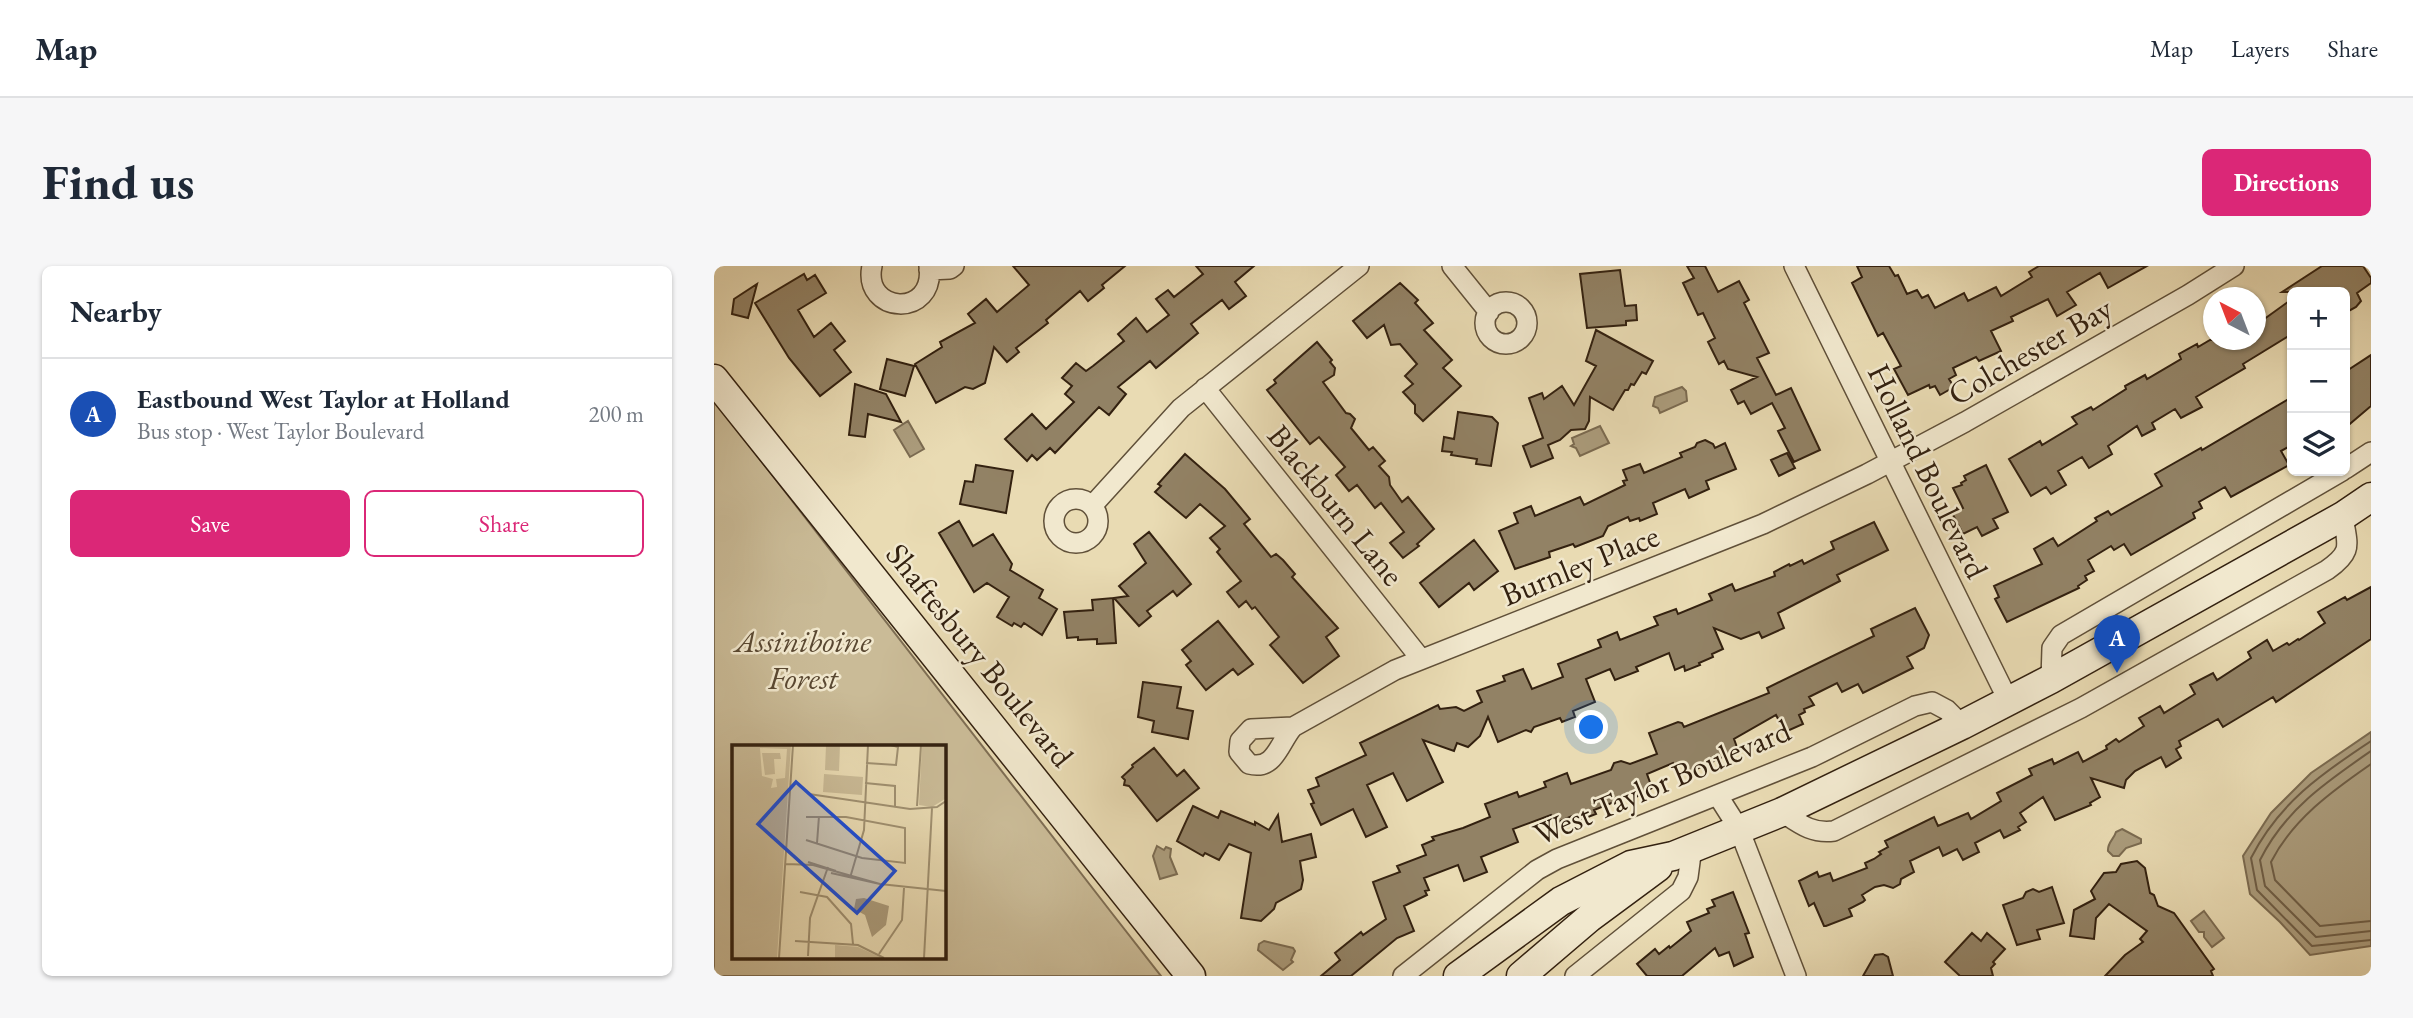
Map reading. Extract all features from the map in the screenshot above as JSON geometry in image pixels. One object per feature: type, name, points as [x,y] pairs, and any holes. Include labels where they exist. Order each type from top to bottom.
[{"type":"street","points":[[872,266],[871,283],[876,293],[883,300],[897,305],[917,300],[924,293],[929,283],[929,268],[950,269],[954,266]]},
{"type":"street","points":[[1093,506],[1181,408],[1359,266]]},
{"type":"street","points":[[1452,266],[1489,312]]},
{"type":"street","name":"Holland Boulevard","points":[[1794,266],[2009,702]]},
{"type":"street","name":"Colchester Bay","points":[[1890,461],[2012,396],[2234,266]]},
{"type":"street","name":"Shaftesbury Boulevard","points":[[714,379],[1191,976]]},
{"type":"street","name":"Blackburn Lane","points":[[1205,388],[1421,659]]},
{"type":"street","points":[[2350,466],[2371,452]]},
{"type":"street","name":"Burnley Place","points":[[1293,727],[1395,670],[1763,524],[1890,461]]},
{"type":"street","points":[[2051,679],[2052,648],[2061,635],[2334,476]]},
{"type":"street","name":"West Taylor Boulevard","points":[[1458,976],[1561,901],[1631,865],[1683,852],[1782,812],[2009,702],[2371,498]]},
{"type":"street","points":[[1782,812],[1812,831],[1834,831],[2081,708],[2327,570],[2343,558],[2348,547],[2343,516]]},
{"type":"street","name":"West Taylor Boulevard","points":[[1403,976],[1537,870],[1557,859],[1812,757],[1915,706],[1932,702],[1947,710],[1962,725]]},
{"type":"street","points":[[1718,796],[1739,829],[1796,976]]},
{"type":"street","points":[[1575,976],[1681,891],[1688,877],[1683,852]]},
{"type":"street","name":"West Taylor Boulevard","points":[[1521,976],[1589,918],[1683,852]]},
{"type":"green space","name":"Assiniboine Forest","points":[[714,400],[1161,976],[714,976]]},
{"type":"water","points":[[1682,387],[1686,391],[1687,401],[1660,413],[1658,408],[1653,406],[1655,397]]},
{"type":"water","points":[[908,421],[924,449],[910,457],[894,430]]},
{"type":"water","points":[[1600,426],[1609,443],[1580,456],[1576,448],[1571,446],[1574,444],[1572,438]]},
{"type":"water","points":[[2371,732],[2371,946],[2310,955],[2250,894],[2243,856],[2271,813],[2311,773]]},
{"type":"water","points":[[2122,829],[2141,839],[2141,843],[2126,848],[2119,856],[2113,856],[2108,851],[2109,846],[2116,832]]},
{"type":"water","points":[[1157,846],[1164,850],[1166,847],[1171,849],[1170,857],[1177,874],[1160,879],[1153,856]]},
{"type":"water","points":[[2204,911],[2224,938],[2212,947],[2204,937],[2204,932],[2199,932],[2191,921]]},
{"type":"water","points":[[1264,941],[1293,948],[1293,962],[1283,970],[1258,950],[1259,944]]},
{"type":"building","points":[[1013,266],[1125,266],[1088,301],[1080,291],[1046,320],[1048,323],[1016,348],[1019,352],[1007,362],[994,347],[985,383],[973,389],[965,387],[936,403],[915,364],[942,347],[940,342],[975,323],[968,314],[986,299],[997,312],[1029,285]]},
{"type":"building","points":[[1196,266],[1254,266],[1235,282],[1246,296],[1229,309],[1222,300],[1191,324],[1198,333],[1156,368],[1150,361],[1118,387],[1126,394],[1109,415],[1099,407],[1055,453],[1050,448],[1037,460],[1032,455],[1027,461],[1005,439],[1032,414],[1046,429],[1074,402],[1065,394],[1072,386],[1062,378],[1076,363],[1086,371],[1124,341],[1118,334],[1136,318],[1147,332],[1169,315],[1156,299],[1168,290],[1174,297],[1203,274]]},
{"type":"building","points":[[1687,266],[1705,266],[1718,292],[1739,281],[1749,300],[1744,303],[1769,353],[1757,358],[1776,395],[1791,388],[1820,450],[1794,462],[1778,431],[1785,428],[1772,403],[1751,414],[1744,401],[1738,404],[1731,390],[1757,377],[1728,369],[1724,361],[1719,364],[1708,342],[1715,338],[1703,313],[1698,315],[1683,283],[1694,278]]},
{"type":"building","points":[[1857,266],[1889,266],[1895,276],[1898,275],[1907,294],[1917,290],[1922,298],[1928,295],[1935,308],[1964,293],[1968,301],[1996,287],[2001,296],[2032,277],[2029,272],[2039,266],[2147,266],[2108,288],[2100,273],[2067,292],[2076,305],[2057,316],[2048,299],[2011,317],[2013,321],[1991,331],[2001,351],[1979,361],[1976,357],[1953,368],[1956,375],[1949,379],[1954,387],[1940,395],[1935,386],[1930,388],[1929,385],[1908,395],[1894,369],[1901,366],[1883,333],[1878,336],[1852,283],[1862,277]]},
{"type":"building","points":[[2322,266],[2363,266],[2371,278],[2371,283],[2357,293],[2361,301],[2350,310],[2350,287],[2290,287]]},
{"type":"building","points":[[1620,270],[1625,306],[1636,305],[1637,320],[1626,321],[1626,325],[1587,328],[1580,274]]},
{"type":"building","points":[[804,274],[807,280],[815,275],[826,293],[798,310],[814,337],[831,323],[845,341],[834,350],[851,372],[820,396],[789,358],[755,303]]},
{"type":"building","points":[[1400,283],[1418,300],[1415,303],[1433,323],[1424,330],[1452,360],[1443,368],[1461,386],[1423,421],[1415,413],[1415,405],[1403,392],[1413,384],[1405,376],[1417,364],[1400,344],[1391,345],[1384,325],[1367,338],[1353,321]]},
{"type":"building","points":[[757,284],[748,318],[732,314],[734,299]]},
{"type":"building","points":[[2287,303],[2287,337],[2266,350],[2266,318]]},
{"type":"building","points":[[1596,330],[1653,361],[1646,374],[1642,372],[1634,385],[1631,384],[1628,390],[1625,390],[1613,410],[1590,397],[1589,421],[1585,429],[1571,430],[1560,440],[1548,445],[1553,458],[1531,467],[1523,446],[1543,438],[1529,398],[1542,393],[1544,399],[1562,386],[1574,405],[1596,366],[1586,361]]},
{"type":"building","points":[[1317,342],[1335,368],[1334,375],[1323,382],[1346,413],[1355,419],[1351,428],[1369,450],[1373,447],[1385,461],[1379,466],[1389,477],[1390,485],[1402,502],[1408,497],[1434,529],[1417,544],[1419,546],[1403,558],[1390,543],[1404,532],[1381,503],[1375,508],[1357,485],[1349,491],[1336,475],[1345,467],[1319,437],[1310,444],[1267,390],[1276,383],[1274,380]]},
{"type":"building","points":[[2197,344],[2198,347],[2203,344],[2203,350],[2266,350],[2243,364],[2245,368],[2196,397],[2202,407],[2181,418],[2175,409],[2152,423],[2155,429],[2142,436],[2137,426],[2108,446],[2112,454],[2089,468],[2082,457],[2058,471],[2066,485],[2051,494],[2046,487],[2031,496],[2009,459],[2040,441],[2042,445],[2077,424],[2072,417],[2091,407],[2093,410],[2126,389],[2125,386],[2145,375],[2147,379],[2181,359],[2179,354]]},
{"type":"building","points":[[2371,355],[2371,406],[2350,424],[2350,413],[2350,369]]},
{"type":"building","points":[[887,359],[914,366],[905,396],[880,389]]},
{"type":"building","points":[[855,384],[886,394],[901,422],[868,414],[865,437],[849,435]]},
{"type":"building","points":[[2287,400],[2287,448],[2281,451],[2287,466],[2231,497],[2225,487],[2199,502],[2202,508],[2193,513],[2195,518],[2131,555],[2124,544],[2114,550],[2111,546],[2088,560],[2094,571],[2085,576],[2087,580],[2078,586],[2079,588],[2007,622],[1995,599],[1999,597],[1994,586],[2042,564],[2034,549],[2053,538],[2058,546],[2097,521],[2095,518],[2108,511],[2111,515],[2162,486],[2155,474],[2201,448],[2202,450]]},
{"type":"building","points":[[1458,412],[1492,417],[1498,423],[1491,466],[1476,464],[1477,459],[1442,451],[1444,437],[1454,439]]},
{"type":"building","points":[[1705,440],[1715,448],[1725,443],[1736,469],[1706,481],[1709,489],[1689,498],[1685,489],[1653,503],[1657,514],[1640,521],[1639,518],[1630,521],[1628,517],[1608,526],[1603,536],[1575,547],[1573,544],[1549,552],[1550,557],[1515,569],[1499,531],[1518,523],[1514,513],[1531,506],[1535,516],[1580,497],[1584,505],[1625,485],[1623,481],[1627,480],[1623,470],[1640,464],[1644,473],[1682,457],[1680,453]]},
{"type":"building","points":[[1787,453],[1795,468],[1779,476],[1771,460]]},
{"type":"building","points":[[1185,454],[1225,489],[1250,519],[1244,524],[1271,557],[1276,554],[1283,560],[1295,574],[1292,577],[1338,628],[1326,637],[1339,656],[1303,683],[1270,645],[1279,637],[1255,607],[1252,609],[1246,601],[1239,607],[1227,592],[1241,581],[1217,552],[1220,549],[1210,538],[1225,526],[1200,504],[1186,518],[1155,492],[1161,486],[1158,484]]},
{"type":"building","points":[[976,465],[1013,471],[1006,513],[960,504],[965,481],[973,482]]},
{"type":"building","points":[[1986,465],[2008,512],[1993,519],[1998,528],[1982,536],[1977,527],[1963,534],[1952,513],[1963,508],[1953,488],[1962,485],[1966,480],[1964,476]]},
{"type":"building","points":[[959,521],[973,546],[993,534],[1012,564],[1010,570],[1043,590],[1039,598],[1057,609],[1042,635],[1024,623],[1021,627],[1014,623],[1012,626],[997,617],[1009,597],[987,583],[974,592],[939,533]]},
{"type":"building","points":[[1874,522],[1888,550],[1837,575],[1840,581],[1778,613],[1784,628],[1762,638],[1759,632],[1741,639],[1714,628],[1723,649],[1699,663],[1700,665],[1685,671],[1684,666],[1675,670],[1669,653],[1636,667],[1638,671],[1615,680],[1610,669],[1586,679],[1595,702],[1573,711],[1575,717],[1562,722],[1560,718],[1534,727],[1531,732],[1526,730],[1498,742],[1488,717],[1480,736],[1468,747],[1457,743],[1454,751],[1423,740],[1443,782],[1407,801],[1393,773],[1367,785],[1387,827],[1366,837],[1353,809],[1321,825],[1308,790],[1319,786],[1316,778],[1366,755],[1360,743],[1438,705],[1440,709],[1456,707],[1464,711],[1482,702],[1477,691],[1505,681],[1503,676],[1523,669],[1532,689],[1563,677],[1558,664],[1601,647],[1598,640],[1617,632],[1620,640],[1658,625],[1654,617],[1676,609],[1678,614],[1712,600],[1709,594],[1732,584],[1735,591],[1775,576],[1774,572],[1789,564],[1790,566],[1802,560],[1804,564],[1834,549],[1831,542]]},
{"type":"building","points":[[1149,532],[1191,584],[1177,596],[1173,591],[1147,611],[1151,616],[1139,626],[1114,598],[1128,596],[1119,586],[1146,563],[1134,544]]},
{"type":"building","points":[[1474,540],[1498,571],[1474,590],[1469,583],[1439,607],[1420,583]]},
{"type":"building","points":[[2371,587],[2371,639],[2276,702],[2273,697],[2223,727],[2218,719],[2179,741],[2181,746],[2176,749],[2181,758],[2166,767],[2161,757],[2135,771],[2126,780],[2124,788],[2091,778],[2100,797],[2090,803],[2091,805],[2055,820],[2043,797],[2020,813],[2026,822],[2018,827],[2020,830],[2004,838],[2000,830],[1975,843],[1979,852],[1963,860],[1957,849],[1943,856],[1939,847],[1910,861],[1914,872],[1901,879],[1900,884],[1893,888],[1884,885],[1875,887],[1862,895],[1865,900],[1849,909],[1852,916],[1824,926],[1814,903],[1809,906],[1799,881],[1817,872],[1819,877],[1830,873],[1833,881],[1867,868],[1865,863],[1888,847],[1885,841],[1934,817],[1938,826],[1968,813],[1971,819],[2001,801],[1997,793],[2032,775],[2029,769],[2052,759],[2054,764],[2078,752],[2083,762],[2107,749],[2106,746],[2116,739],[2119,742],[2144,726],[2139,718],[2160,706],[2164,713],[2195,694],[2190,685],[2213,673],[2217,680],[2251,658],[2248,652],[2267,640],[2273,651],[2299,640],[2325,623],[2318,612]]},
{"type":"building","points":[[1113,598],[1116,643],[1097,644],[1097,639],[1067,638],[1064,612],[1093,610],[1092,600]]},
{"type":"building","points":[[1915,608],[1929,635],[1924,648],[1907,657],[1913,668],[1863,693],[1858,684],[1842,692],[1837,683],[1809,697],[1814,705],[1804,709],[1805,712],[1799,715],[1803,724],[1785,732],[1776,715],[1734,739],[1738,750],[1688,773],[1683,762],[1674,766],[1673,763],[1647,774],[1652,788],[1634,798],[1624,798],[1594,810],[1596,814],[1575,822],[1572,816],[1556,823],[1551,815],[1513,829],[1518,842],[1481,857],[1487,872],[1464,881],[1458,865],[1424,878],[1429,890],[1425,891],[1427,895],[1404,906],[1414,931],[1397,938],[1351,976],[1321,976],[1340,960],[1335,953],[1361,932],[1363,935],[1386,919],[1373,882],[1400,872],[1397,866],[1426,855],[1422,845],[1434,840],[1432,837],[1490,817],[1485,804],[1517,792],[1519,797],[1546,787],[1544,782],[1567,773],[1571,784],[1611,770],[1614,763],[1621,761],[1630,764],[1657,754],[1649,733],[1678,722],[1684,727],[1769,693],[1767,688],[1874,636],[1871,629]]},
{"type":"building","points":[[1218,621],[1253,664],[1238,675],[1233,669],[1206,690],[1186,665],[1191,661],[1182,650]]},
{"type":"building","points":[[1143,682],[1181,687],[1177,708],[1193,711],[1188,739],[1152,732],[1154,721],[1138,717]]},
{"type":"building","points":[[1154,748],[1177,776],[1184,770],[1199,788],[1157,821],[1129,786],[1124,785],[1125,780],[1122,777],[1132,765]]},
{"type":"building","points":[[1193,806],[1218,818],[1221,811],[1255,825],[1255,822],[1269,830],[1278,815],[1282,842],[1311,834],[1316,857],[1300,861],[1303,880],[1301,889],[1276,903],[1274,909],[1261,921],[1241,918],[1251,853],[1229,844],[1219,860],[1205,853],[1203,856],[1177,841]]},
{"type":"building","points":[[2137,861],[2145,868],[2150,893],[2154,895],[2158,906],[2174,913],[2214,969],[2211,971],[2213,976],[2105,976],[2125,955],[2143,942],[2140,939],[2147,931],[2109,904],[2096,918],[2094,939],[2070,936],[2074,910],[2095,899],[2091,891],[2104,873],[2116,872],[2121,864]]},
{"type":"building","points":[[2052,887],[2064,923],[2037,930],[2040,939],[2017,945],[2003,905],[2023,898],[2026,892],[2033,889],[2039,892]]},
{"type":"building","points":[[1733,892],[1749,933],[1745,934],[1753,957],[1734,966],[1729,952],[1719,956],[1715,948],[1682,976],[1647,976],[1637,964],[1655,949],[1659,954],[1669,946],[1670,948],[1691,931],[1687,922],[1709,913],[1707,909],[1715,906],[1712,900]]},
{"type":"building","points":[[1972,933],[1981,941],[1987,933],[2005,949],[1993,962],[1993,976],[1960,976],[1945,962]]},
{"type":"building","points":[[1883,954],[1888,957],[1893,976],[1863,976],[1875,955]]},
{"type":"place","name":"Eastbound West Taylor at Holland","points":[[2117,673]]}]
